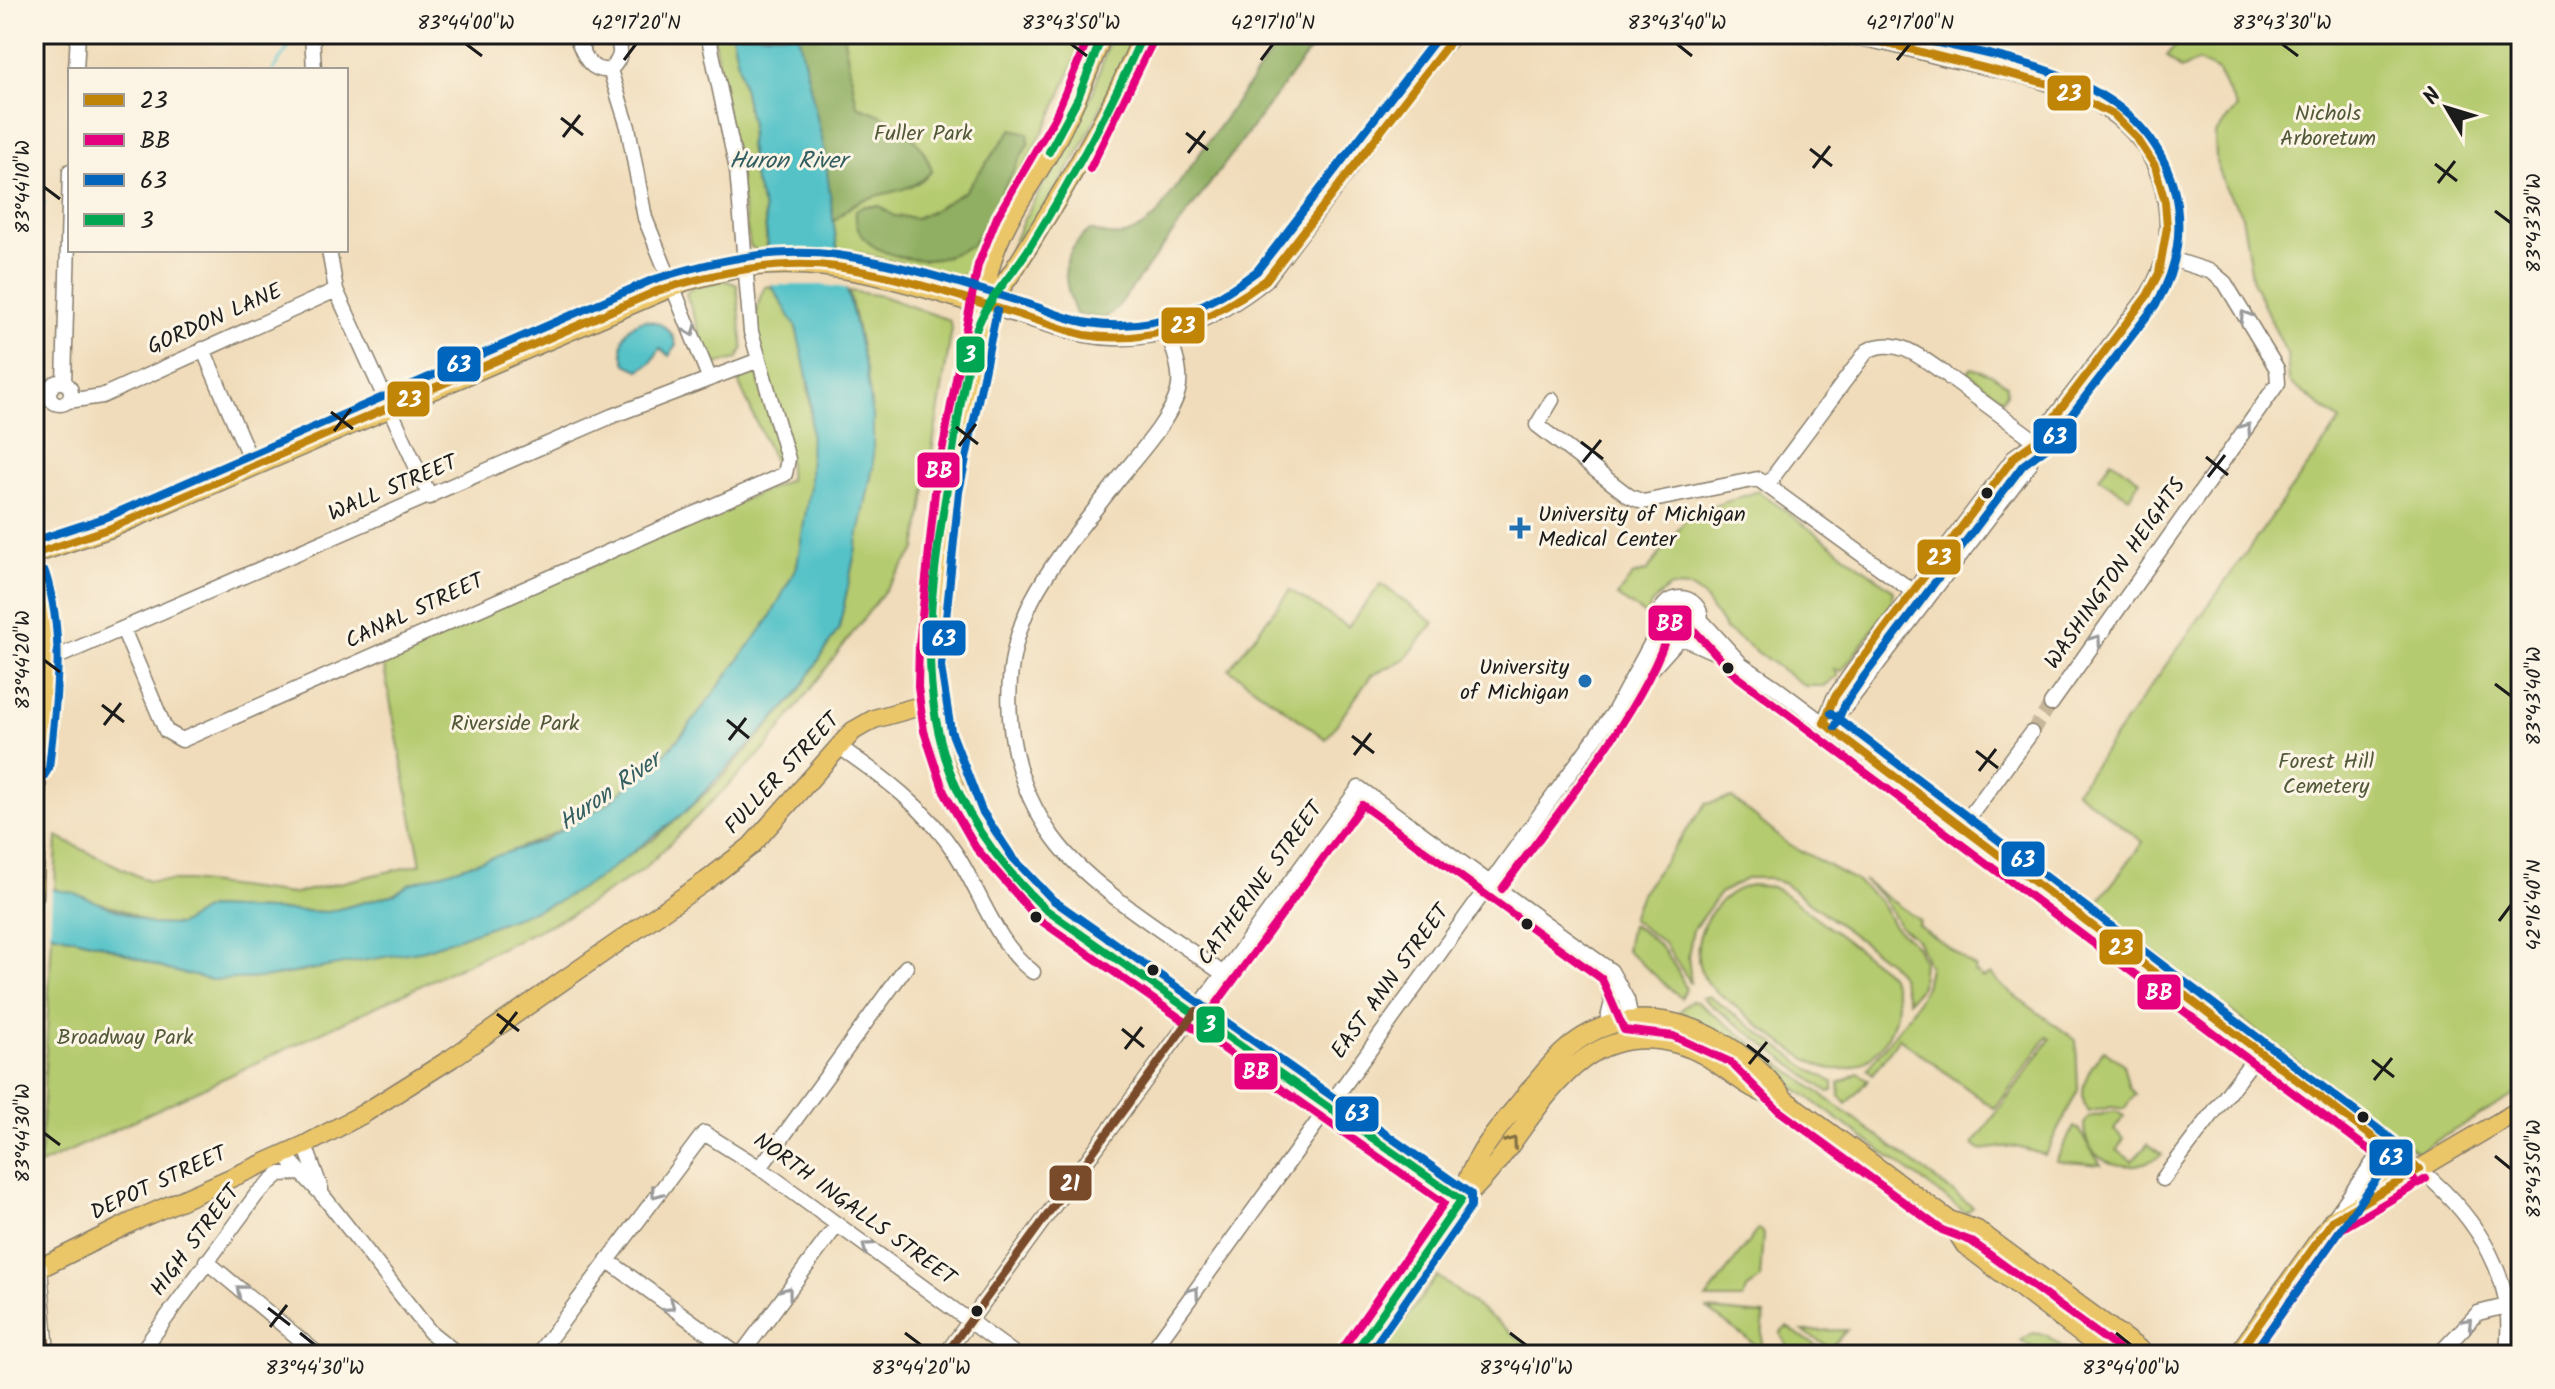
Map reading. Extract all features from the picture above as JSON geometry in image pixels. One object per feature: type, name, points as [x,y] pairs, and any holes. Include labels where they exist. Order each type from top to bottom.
[{"type":"main road","points":[[1103,34],[1078,98],[1023,194],[990,268],[985,307],[964,387],[933,614],[931,703],[958,791],[997,860],[1045,909],[1196,1011],[1461,1200]]},
{"type":"main road","points":[[985,307],[1008,283],[1075,171],[1112,103],[1143,34]]},
{"type":"main road","points":[[34,554],[111,528],[254,468],[672,286],[746,267],[831,266],[867,273],[985,307]]},
{"type":"main road","points":[[34,576],[47,618],[36,766],[34,897]]},
{"type":"main road","name":"FULLER STREET","points":[[305,1145],[410,1086],[706,881],[751,846],[853,731],[874,719],[931,703]]},
{"type":"main road","points":[[1461,1200],[1468,1171],[1549,1067],[1585,1035],[1631,1020],[1678,1023],[1713,1037],[1769,1078],[1785,1100],[1949,1220],[1977,1230],[2147,1355]]},
{"type":"main road","points":[[1353,1355],[1461,1200],[1483,1183],[1566,1072],[1628,1031],[1631,1020]]},
{"type":"main road","points":[[1610,1045],[1632,1042],[1683,1045],[1713,1060],[1758,1094],[1785,1100]]},
{"type":"main road","points":[[2237,1355],[2333,1220],[2521,1109]]},
{"type":"main road","name":"DEPOT STREET","points":[[37,1269],[305,1145]]},
{"type":"main road","points":[[1949,1220],[1965,1245],[2102,1350],[2113,1348],[2123,1355]]},
{"type":"street","points":[[76,68],[78,34]]},
{"type":"street","points":[[312,34],[314,68]]},
{"type":"street","points":[[575,34],[590,66],[610,70]]},
{"type":"street","points":[[610,70],[619,61],[621,49],[615,34]]},
{"type":"street","points":[[708,34],[737,170],[751,332],[759,360]]},
{"type":"street","points":[[985,307],[1072,332],[1102,337],[1149,337],[1225,309],[1266,280],[1431,62],[1456,34]]},
{"type":"street","points":[[1814,34],[1853,36],[1978,65],[2074,92],[2117,117],[2133,135],[2159,177],[2168,228],[2165,257],[2147,296],[2036,441],[2015,456],[1834,698],[1824,723]]},
{"type":"street","points":[[610,70],[628,127],[645,218],[709,377]]},
{"type":"street","points":[[60,391],[58,347],[64,329],[68,224]]},
{"type":"street","points":[[329,252],[336,290],[430,497]]},
{"type":"street","name":"WASHINGTON HEIGHTS","points":[[2051,704],[2278,383],[2277,369],[2225,283],[2212,272],[2165,257]]},
{"type":"street","name":"GORDON LANE","points":[[34,394],[60,391],[102,396],[336,290]]},
{"type":"street","points":[[1168,332],[1178,367],[1178,391],[1155,431],[1061,556],[1032,601],[1017,639],[1008,711],[1026,788],[1053,837],[1090,876],[1223,974]]},
{"type":"street","points":[[1767,485],[1867,351],[1875,347],[1906,348],[2036,441]]},
{"type":"street","points":[[203,349],[254,468]]},
{"type":"street","name":"WALL STREET","points":[[46,662],[709,377],[759,360]]},
{"type":"street","name":"CANAL STREET","points":[[123,629],[166,731],[182,740],[785,474],[788,459],[759,360]]},
{"type":"street","points":[[1552,400],[1537,425],[1629,496],[1643,502],[1749,479],[1767,485],[1926,601]]},
{"type":"street","points":[[1824,723],[1845,707],[2029,465],[2036,441]]},
{"type":"street","points":[[1741,664],[1681,640],[1660,627],[1662,608],[1677,597],[1694,602],[1701,620],[1741,664],[1824,723],[2384,1147],[2420,1169],[2464,1210],[2498,1267],[2506,1306],[2506,1355]]},
{"type":"street","points":[[1681,640],[1696,633],[1701,620]]},
{"type":"street","name":"EAST ANN STREET","points":[[1149,1355],[1614,712],[1660,627]]},
{"type":"street","name":"EAST ANN STREET","points":[[1614,712],[1681,640]]},
{"type":"street","points":[[1961,828],[2031,733]]},
{"type":"street","points":[[838,746],[922,811],[955,853],[1013,957],[1033,972]]},
{"type":"street","name":"CATHERINE STREET","points":[[945,1355],[1359,788],[1492,882]]},
{"type":"street","points":[[1492,882],[1611,971],[1619,983],[1631,1020]]},
{"type":"street","points":[[1592,956],[1602,968],[1611,990],[1606,1026]]},
{"type":"street","points":[[760,1168],[906,967]]},
{"type":"street","points":[[2163,1179],[2260,1051]]},
{"type":"street","name":"NORTH INGALLS STREET","points":[[607,1260],[704,1133],[760,1168],[1016,1355]]},
{"type":"street","points":[[305,1145],[324,1197]]},
{"type":"street","points":[[2333,1220],[2384,1147]]},
{"type":"street","points":[[284,1154],[324,1197],[430,1332],[459,1355]]},
{"type":"street","name":"HIGH STREET","points":[[139,1355],[206,1261],[272,1180],[285,1172],[300,1173]]},
{"type":"street","points":[[537,1355],[607,1260],[740,1355],[837,1225]]},
{"type":"street","points":[[206,1261],[319,1355]]},
{"type":"street","points":[[37,1269],[47,1355]]},
{"type":"street","points":[[2438,1355],[2478,1313],[2506,1306]]},
{"type":"green space","points":[[713,34],[732,34],[751,125],[749,143],[753,176],[764,209],[767,249],[763,250],[763,255],[750,246]]},
{"type":"green space","name":"Fuller Park","points":[[798,34],[1086,34],[1053,113],[967,274],[959,277],[837,248],[824,148]]},
{"type":"green space","points":[[798,34],[843,34],[857,106],[904,129],[921,147],[932,171],[906,188],[858,202],[833,222],[824,148]]},
{"type":"green space","points":[[1111,34],[1136,34],[1079,153],[1000,275],[1024,219],[1092,95]]},
{"type":"green space","points":[[1284,34],[1322,34],[1116,309],[1104,319],[1076,314],[1066,279],[1072,249],[1090,230],[1126,235],[1156,216]]},
{"type":"green space","name":"Forest Hill Cemetery","points":[[2185,34],[2521,34],[2521,1091],[2417,1152],[2094,908],[2143,842],[2076,791],[2340,421],[2289,382],[2287,354],[2253,283],[2242,215],[2226,189],[2216,162],[2215,134],[2237,108],[2217,70],[2198,61],[2180,69],[2167,56]]},
{"type":"green space","points":[[1012,129],[1028,133],[1029,142],[973,245],[937,259],[913,259],[878,249],[861,234],[856,211],[864,206],[879,206],[894,216],[916,218],[965,191]]},
{"type":"green space","points":[[725,280],[737,285],[743,349],[737,359],[716,364],[707,353],[686,294],[692,287]]},
{"type":"green space","name":"Riverside Park","points":[[772,286],[794,322],[803,353],[811,415],[809,513],[796,567],[779,603],[734,668],[662,757],[620,795],[534,842],[485,861],[409,884],[395,894],[328,912],[208,908],[179,925],[151,924],[120,909],[55,889],[57,837],[148,881],[189,881],[292,894],[421,864],[382,657],[789,480],[783,433],[756,332],[757,308],[765,287]]},
{"type":"green space","name":"Broadway Park","points":[[849,291],[882,296],[949,320],[952,328],[916,549],[766,748],[643,870],[572,914],[40,1165],[52,933],[100,944],[168,970],[263,978],[349,960],[425,950],[557,902],[654,839],[718,782],[796,696],[839,628],[873,467],[873,417]]},
{"type":"green space","points":[[1971,368],[1991,374],[2007,385],[2003,399],[1967,372]]},
{"type":"green space","points":[[751,371],[757,374],[778,448],[778,470],[736,377]]},
{"type":"green space","points":[[2111,460],[2140,480],[2129,497],[2099,478]]},
{"type":"green space","points":[[1758,491],[1893,590],[1892,603],[1842,671],[1834,669],[1838,676],[1824,686],[1805,686],[1725,629],[1702,595],[1691,588],[1669,587],[1651,604],[1647,616],[1617,596],[1632,576],[1647,571],[1690,514]]},
{"type":"green space","points":[[1381,584],[1434,623],[1405,659],[1371,676],[1326,739],[1229,669],[1290,590],[1348,627]]},
{"type":"green space","points":[[1732,798],[1788,844],[1855,880],[1880,901],[1893,925],[1916,946],[1923,960],[1921,986],[1908,1001],[1901,977],[1889,962],[1785,884],[1768,878],[1748,878],[1720,893],[1693,930],[1688,956],[1691,983],[1664,943],[1631,919],[1641,894],[1706,804]]},
{"type":"green space","points":[[1863,880],[1920,921],[1918,925],[1976,968],[1974,972],[1983,978],[1991,974],[2004,988],[2076,1040],[2078,1090],[2045,1155],[2013,1146],[1980,1150],[1973,1145],[2050,1039],[2047,1037],[1995,1109],[1899,1038],[1873,1074],[1867,1069],[1910,1014],[1925,987],[1929,967],[1918,941],[1899,925],[1883,898]]},
{"type":"green space","points":[[1751,885],[1772,887],[1785,894],[1884,969],[1894,984],[1897,1002],[1895,1020],[1876,1052],[1862,1063],[1845,1069],[1827,1068],[1801,1056],[1716,991],[1704,978],[1698,962],[1702,929],[1721,901]]},
{"type":"green space","points":[[1631,925],[1649,936],[1671,960],[1686,989],[1681,998],[1626,950]]},
{"type":"green space","points":[[1709,996],[1808,1068],[1833,1082],[1833,1091],[1828,1092],[1702,998]]},
{"type":"green space","points":[[1691,1001],[1697,1002],[1973,1207],[1966,1213],[1727,1038],[1698,1022],[1676,1015]]},
{"type":"green space","points":[[2104,1050],[2123,1064],[2129,1088],[2135,1094],[2124,1109],[2112,1107],[2088,1112],[2083,1096],[2086,1079]]},
{"type":"green space","points":[[1858,1073],[1868,1080],[1847,1104],[1840,1096],[1839,1083]]},
{"type":"green space","points":[[2115,1111],[2124,1116],[2114,1130],[2124,1138],[2117,1150],[2132,1161],[2148,1144],[2162,1155],[2137,1165],[2124,1165],[2101,1158],[2092,1150],[2084,1124],[2089,1117]]},
{"type":"green space","points":[[2074,1126],[2078,1129],[2101,1165],[2056,1161]]},
{"type":"green space","points":[[1758,1229],[1763,1233],[1760,1280],[1748,1288],[1743,1299],[1706,1299]]},
{"type":"green space","points":[[1974,1237],[2137,1355],[2128,1355],[2049,1301],[1971,1240]]},
{"type":"green space","points":[[1437,1276],[1534,1350],[1531,1355],[1379,1355]]},
{"type":"green space","points":[[1708,1310],[1764,1315],[1761,1349]]},
{"type":"green space","points":[[1787,1327],[1824,1351],[1816,1355],[1792,1355],[1780,1333]]},
{"type":"green space","points":[[1847,1330],[1830,1348],[1803,1331]]},
{"type":"green space","points":[[2033,1333],[2046,1335],[2073,1355],[2043,1355],[2021,1340]]},
{"type":"water","name":"Huron River","points":[[732,34],[798,34],[824,148],[837,248],[866,370],[873,417],[873,467],[839,628],[796,696],[685,812],[600,877],[557,902],[425,950],[263,978],[211,980],[168,970],[100,944],[34,929],[34,886],[74,893],[151,924],[179,925],[208,908],[328,912],[395,894],[409,884],[542,841],[607,804],[661,758],[686,730],[770,618],[797,566],[810,486],[811,394],[796,327],[772,286],[764,209],[753,176],[749,143],[751,125]]},
{"type":"water","points":[[644,320],[664,327],[672,334],[676,345],[669,356],[660,348],[651,363],[639,370],[626,364],[622,343],[631,327]]},
{"type":"pier","points":[[803,249],[842,253],[852,289],[823,285],[771,285],[763,250]]},
{"type":"pier","points":[[34,882],[52,884],[50,937],[34,933]]},
{"type":"waterway","points":[[274,68],[295,38]]},
{"type":"waterway","points":[[34,202],[45,204]]},
{"type":"tunnel","points":[[2031,733],[2051,704]]},
{"type":"transit line","name":"BB","points":[[1090,34],[1055,117],[997,217],[978,265],[936,483],[919,645],[918,687],[924,731],[944,792],[976,848],[1037,918],[1444,1203],[1343,1348]]},
{"type":"transit line","name":"3","points":[[1049,152],[1078,98],[1103,34]]},
{"type":"transit line","name":"3","points":[[1143,34],[1076,168],[1031,245],[986,310],[975,333],[946,494],[931,612],[930,666],[936,717],[948,766],[970,814],[1002,862],[1045,909],[1461,1200]]},
{"type":"transit line","name":"63","points":[[34,541],[107,517],[652,280],[743,257],[813,253],[886,264],[1089,323],[1135,324],[1178,315],[1219,297],[1257,271],[1440,34]]},
{"type":"transit line","name":"23","points":[[34,554],[111,528],[657,291],[723,273],[769,266],[837,267],[932,288],[1085,335],[1134,337],[1181,327],[1225,307],[1266,280],[1456,34]]},
{"type":"transit line","name":"23","points":[[1814,34],[1881,42],[2053,85],[2114,115],[2137,138],[2155,166],[2165,202],[2167,227],[2159,273],[2147,296],[2036,441],[2015,456],[1853,671],[1834,698],[1824,723]]},
{"type":"transit line","name":"63","points":[[1835,727],[1845,704],[1863,678],[2023,465],[2046,448],[2157,303],[2170,275],[2177,246],[2178,216],[2173,185],[2156,146],[2130,116],[2097,93],[2060,75],[2020,62],[1898,34]]},
{"type":"transit line","name":"BB","points":[[1090,169],[1154,39]]},
{"type":"transit line","name":"63","points":[[997,310],[959,492],[941,667],[951,731],[982,811],[1013,858],[1053,900],[1471,1194],[1471,1207],[1368,1355]]},
{"type":"transit line","name":"63","points":[[34,778],[44,776],[49,768],[58,670],[55,621],[45,572]]},
{"type":"transit line","name":"BB","points":[[1502,889],[1624,720],[1662,649],[1673,615],[1679,610],[1685,612],[1691,627],[1734,674],[2380,1158],[2414,1179]]},
{"type":"transit line","name":"63","points":[[1831,713],[2394,1141],[2394,1154],[2252,1355]]},
{"type":"transit line","name":"23","points":[[1824,723],[2387,1148],[2420,1169]]},
{"type":"transit line","name":"BB","points":[[1206,1018],[1362,805],[1602,979],[1624,1030],[1673,1036],[1730,1062],[1778,1110],[1942,1230],[1971,1241],[2127,1355]]},
{"type":"transit line","name":"21","points":[[945,1355],[1196,1011]]},
{"type":"transit line","name":"23","points":[[2237,1355],[2333,1220],[2420,1169]]},
{"type":"transit line","name":"BB","points":[[2252,1355],[2341,1229],[2426,1179]]},
{"type":"transit line","name":"3","points":[[1353,1355],[1461,1200]]},
{"type":"transit line","name":"21","points":[[34,1271],[40,1268],[47,1355]]},
{"type":"place","name":"University of Michigan Medical Center","points":[[1520,528]]},
{"type":"place","name":"University of Michigan","points":[[1585,681]]},
{"type":"park label","name":"Nichols Arboretum","points":[[2328,126]]}]
